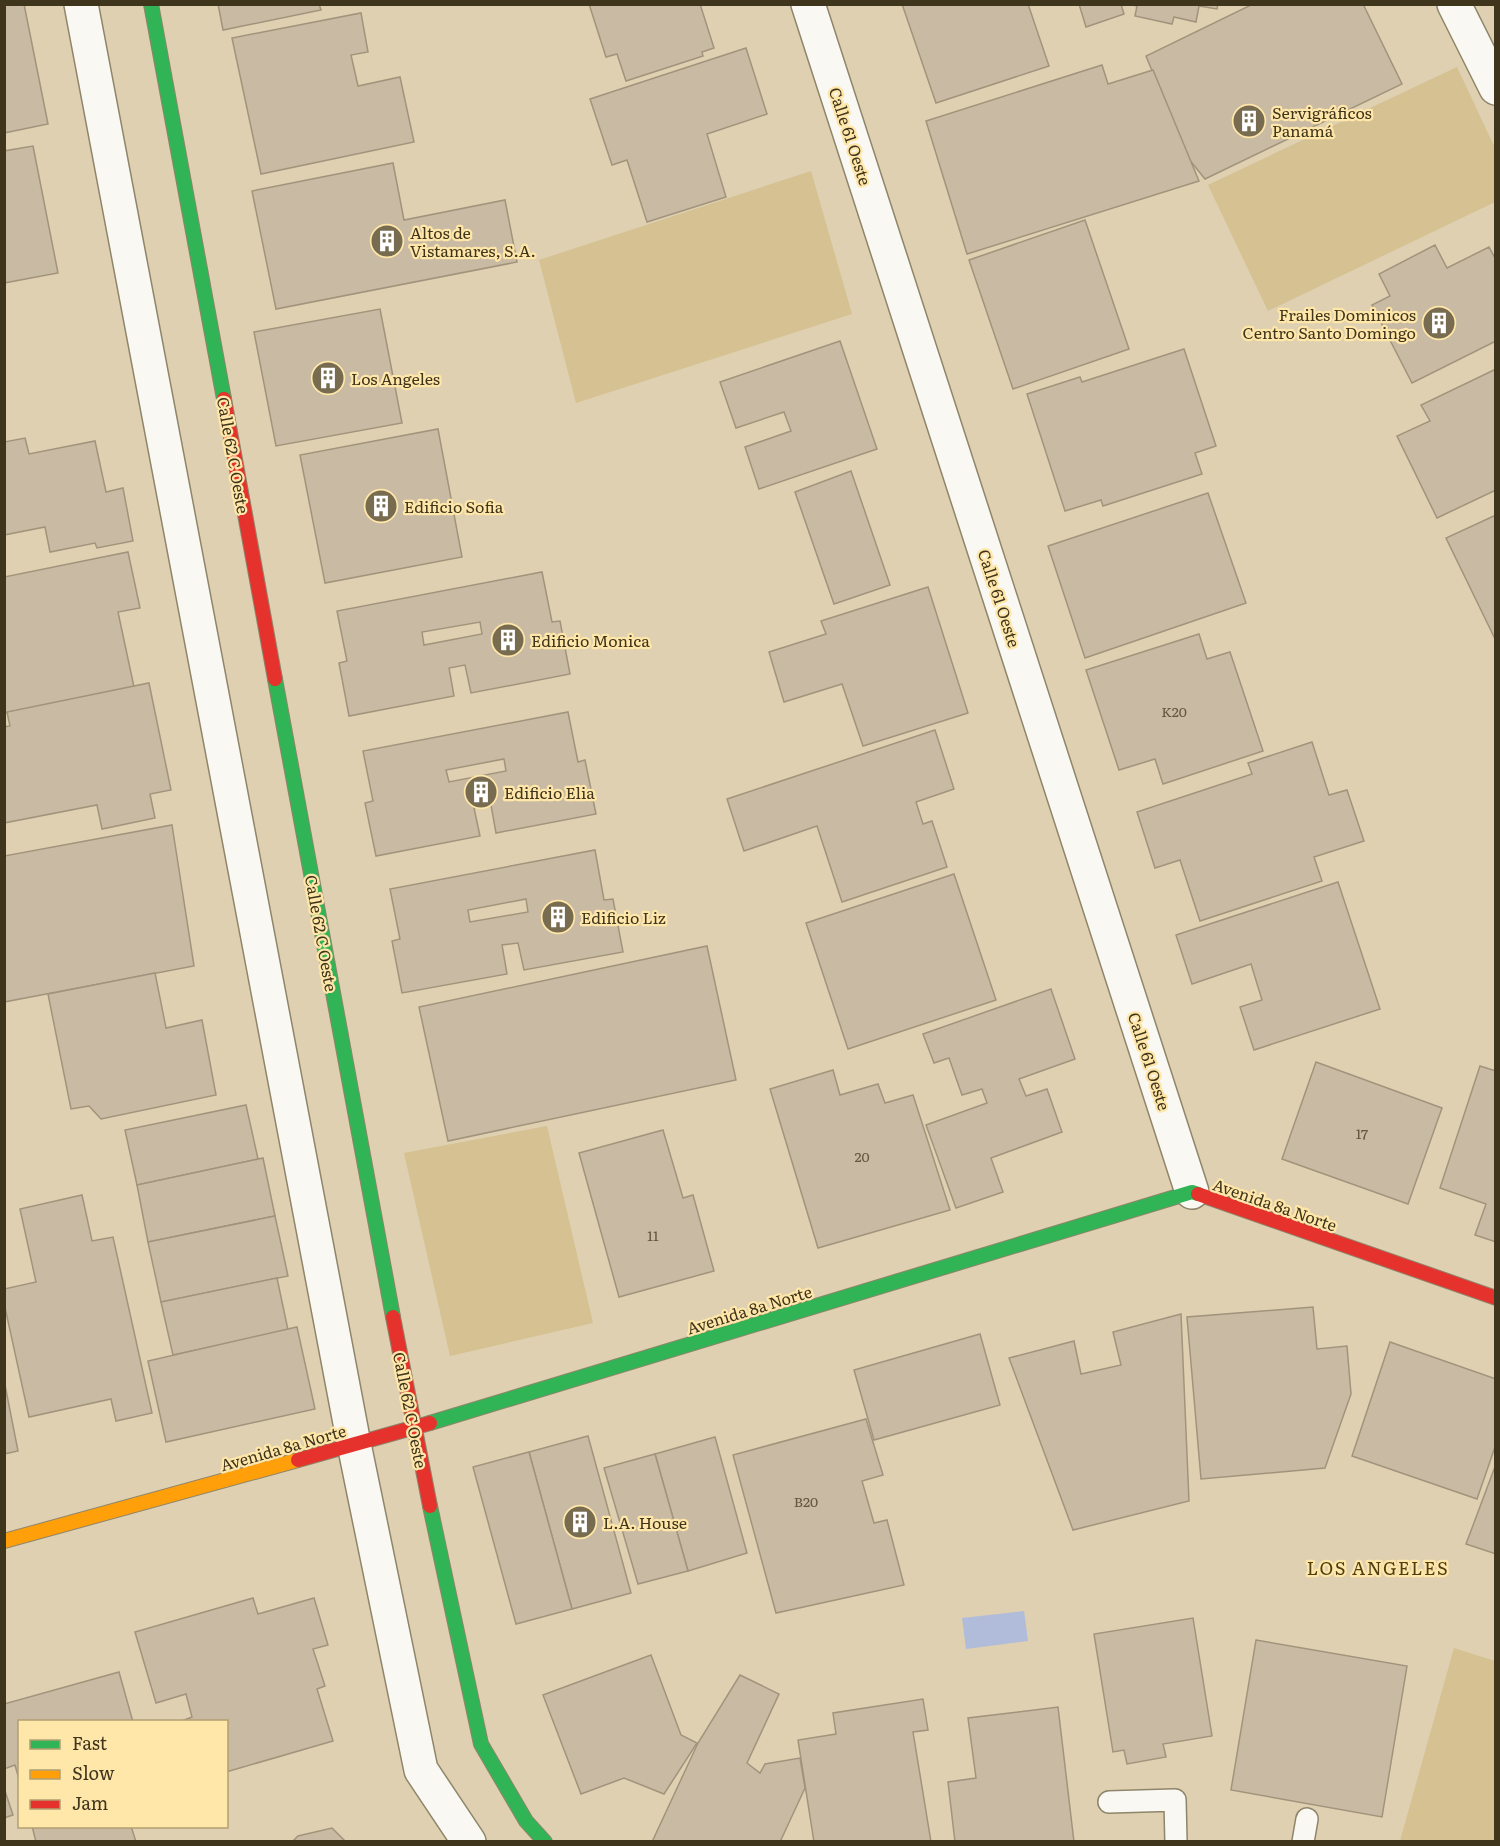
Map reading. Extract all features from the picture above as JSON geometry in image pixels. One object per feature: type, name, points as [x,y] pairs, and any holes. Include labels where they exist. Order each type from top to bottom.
[{"type":"street","points":[[81,4],[354,1444],[421,1770],[469,1842]]},
{"type":"street","name":"Calle 62 C Oeste","points":[[151,4],[413,1428],[482,1744],[526,1821],[545,1842]]},
{"type":"street","name":"Calle 61 Oeste","points":[[808,4],[1192,1192]]},
{"type":"street","points":[[1454,4],[1496,88]]},
{"type":"street","name":"Avenida 8a Norte","points":[[4,1541],[413,1428],[1192,1192],[1496,1298]]},
{"type":"lane","points":[[1109,1802],[1175,1800],[1176,1842]]},
{"type":"lane","points":[[1303,1842],[1307,1819]]},
{"type":"shaded area","points":[[1457,67],[1495,148],[1495,202],[1268,311],[1208,185]]},
{"type":"shaded area","points":[[811,171],[852,314],[576,403],[539,260]]},
{"type":"shaded area","points":[[547,1126],[593,1323],[450,1356],[404,1153]]},
{"type":"shaded area","points":[[1454,1648],[1495,1661],[1495,1841],[1400,1841]]},
{"type":"water","points":[[1024,1611],[1028,1641],[966,1649],[962,1618]]},
{"type":"building","points":[[4,4],[24,4],[48,124],[4,133]]},
{"type":"building","points":[[218,4],[319,4],[321,10],[223,30]]},
{"type":"building","points":[[589,4],[700,4],[714,48],[702,52],[703,56],[626,81],[617,54],[606,57]]},
{"type":"building","points":[[902,4],[1028,4],[1049,66],[936,103]]},
{"type":"building","points":[[1079,4],[1121,4],[1124,14],[1086,27]]},
{"type":"building","points":[[1218,4],[1217,9],[1199,6],[1196,22],[1174,17],[1172,24],[1135,16],[1137,6],[1132,5]]},
{"type":"building","name":"Servigráficos Panamá","points":[[1253,4],[1363,4],[1402,84],[1205,179],[1188,158],[1146,56]]},
{"type":"building","points":[[361,13],[368,52],[351,55],[358,86],[400,77],[414,142],[261,174],[232,38]]},
{"type":"building","points":[[746,48],[767,114],[707,134],[726,197],[647,222],[627,160],[612,165],[590,99]]},
{"type":"building","points":[[1102,65],[1108,84],[1153,70],[1199,181],[967,254],[926,121]]},
{"type":"building","points":[[33,146],[58,273],[4,283],[4,151]]},
{"type":"building","name":"Altos de Vistamares, S.A.","points":[[393,163],[404,220],[505,200],[517,262],[276,309],[252,191]]},
{"type":"building","points":[[1085,220],[1129,349],[1013,389],[969,260]]},
{"type":"building","name":"Frailes Dominicos Centro Santo Domingo","points":[[1435,245],[1447,268],[1489,247],[1496,260],[1496,341],[1412,383],[1372,305],[1390,296],[1379,274]]},
{"type":"building","name":"Los Angeles","points":[[380,309],[402,423],[276,446],[254,332]]},
{"type":"building","points":[[840,341],[877,449],[759,489],[745,447],[791,431],[784,412],[736,428],[720,382]]},
{"type":"building","points":[[1184,349],[1216,446],[1195,453],[1202,474],[1103,506],[1101,500],[1065,511],[1027,394],[1080,377],[1082,382]]},
{"type":"building","points":[[1496,369],[1496,490],[1437,518],[1397,436],[1430,421],[1421,405]]},
{"type":"building","name":"Edificio Sofia","points":[[438,429],[462,557],[325,583],[300,455]]},
{"type":"building","points":[[25,438],[29,454],[95,441],[106,492],[123,488],[133,541],[97,548],[95,543],[50,552],[45,527],[4,535],[4,442]]},
{"type":"building","points":[[851,471],[890,585],[834,604],[795,492]]},
{"type":"building","points":[[1208,493],[1246,603],[1085,658],[1048,546]]},
{"type":"building","points":[[1496,515],[1496,641],[1446,538]]},
{"type":"building","points":[[128,552],[140,608],[118,612],[134,687],[4,713],[4,577]]},
{"type":"building","name":"Edificio Monica","points":[[542,572],[552,622],[560,621],[570,674],[471,693],[465,665],[449,668],[454,696],[349,716],[339,663],[347,661],[337,611]],"holes":[[[480,622],[482,634],[424,645],[422,632]]]},
{"type":"building","points":[[928,587],[968,713],[863,746],[842,684],[784,702],[769,652],[826,634],[821,621]]},
{"type":"building","points":[[1199,634],[1207,659],[1230,652],[1263,751],[1163,784],[1155,759],[1119,770],[1086,670]]},
{"type":"building","points":[[149,683],[171,790],[150,794],[155,818],[102,829],[97,805],[4,823],[4,727],[10,726],[7,712]]},
{"type":"building","name":"Edificio Elia","points":[[568,712],[578,762],[585,760],[596,814],[496,833],[491,805],[474,808],[480,836],[376,856],[365,803],[373,801],[363,751]],"holes":[[[504,759],[506,771],[449,782],[446,770]]]},
{"type":"building","points":[[935,730],[954,789],[916,802],[923,824],[932,821],[947,867],[842,902],[817,826],[744,851],[727,799]]},
{"type":"building","points":[[1312,742],[1329,795],[1347,790],[1364,841],[1314,857],[1322,881],[1200,921],[1180,860],[1155,868],[1137,812],[1252,774],[1248,763]]},
{"type":"building","points":[[172,825],[194,966],[4,1002],[4,856]]},
{"type":"building","name":"Edificio Liz","points":[[595,850],[604,900],[613,899],[623,952],[524,970],[518,943],[502,945],[507,974],[402,993],[392,941],[400,939],[390,889]],"holes":[[[526,899],[528,912],[470,922],[468,910]]]},
{"type":"building","points":[[954,874],[996,1000],[848,1049],[806,923]]},
{"type":"building","points":[[1338,882],[1380,1009],[1254,1050],[1240,1007],[1262,1000],[1251,964],[1192,984],[1176,935]]},
{"type":"building","points":[[707,946],[736,1080],[448,1141],[419,1007]]},
{"type":"building","points":[[155,973],[166,1028],[202,1020],[216,1095],[101,1119],[89,1106],[71,1109],[48,994]]},
{"type":"building","points":[[1051,989],[1075,1059],[1019,1079],[1026,1096],[1047,1089],[1062,1132],[991,1158],[1003,1192],[956,1208],[926,1125],[987,1103],[982,1089],[962,1095],[949,1058],[934,1063],[923,1034]]},
{"type":"building","points":[[1316,1062],[1442,1108],[1408,1204],[1282,1159]]},
{"type":"building","points":[[1480,1066],[1496,1071],[1496,1242],[1475,1235],[1486,1204],[1440,1188]]},
{"type":"building","points":[[833,1070],[840,1095],[878,1084],[885,1103],[913,1095],[950,1210],[818,1248],[770,1089]]},
{"type":"building","points":[[246,1105],[258,1159],[137,1185],[125,1130]]},
{"type":"building","points":[[663,1130],[683,1198],[693,1195],[714,1271],[619,1297],[579,1153]]},
{"type":"building","points":[[263,1158],[275,1216],[148,1242],[137,1185]]},
{"type":"building","points":[[82,1195],[92,1241],[113,1237],[152,1413],[116,1421],[111,1399],[29,1417],[4,1303],[4,1289],[36,1282],[20,1209]]},
{"type":"building","points":[[275,1216],[288,1276],[161,1302],[148,1242]]},
{"type":"building","points":[[277,1278],[288,1330],[173,1355],[161,1302]]},
{"type":"building","points":[[1313,1307],[1317,1349],[1347,1346],[1351,1394],[1325,1468],[1201,1479],[1187,1317]]},
{"type":"building","points":[[1181,1314],[1189,1501],[1073,1530],[1009,1358],[1074,1341],[1081,1374],[1121,1365],[1113,1332]]},
{"type":"building","points":[[297,1327],[315,1409],[166,1442],[148,1361]]},
{"type":"building","points":[[980,1334],[1000,1405],[874,1440],[854,1370]]},
{"type":"building","points":[[1390,1342],[1496,1379],[1496,1444],[1477,1499],[1352,1456]]},
{"type":"building","points":[[4,1385],[18,1451],[4,1454]]},
{"type":"building","points":[[866,1419],[883,1475],[862,1481],[874,1523],[887,1520],[904,1585],[776,1613],[733,1455]]},
{"type":"building","name":"L.A. House","points":[[588,1436],[631,1593],[572,1609],[529,1452]]},
{"type":"building","points":[[715,1437],[747,1553],[688,1571],[655,1454]]},
{"type":"building","points":[[529,1452],[572,1609],[516,1624],[473,1467]]},
{"type":"building","points":[[655,1454],[688,1571],[638,1584],[604,1468]]},
{"type":"building","points":[[1496,1464],[1496,1554],[1466,1544]]},
{"type":"building","points":[[253,1598],[258,1614],[314,1598],[328,1645],[313,1649],[325,1686],[317,1689],[333,1741],[228,1771],[228,1720],[184,1720],[192,1717],[186,1694],[156,1703],[135,1632]]},
{"type":"building","points":[[1193,1618],[1212,1736],[1163,1744],[1166,1757],[1127,1764],[1124,1750],[1113,1752],[1094,1634]]},
{"type":"building","points":[[1256,1640],[1407,1666],[1382,1817],[1231,1790]]},
{"type":"building","points":[[651,1655],[681,1735],[697,1743],[664,1794],[624,1778],[581,1794],[543,1695]]},
{"type":"building","points":[[119,1672],[132,1720],[18,1720],[18,1776],[15,1765],[4,1769],[4,1704]]},
{"type":"building","points":[[740,1675],[779,1694],[747,1763],[760,1773],[765,1764],[800,1758],[805,1788],[780,1842],[652,1842],[698,1743]]},
{"type":"building","points":[[923,1699],[928,1730],[913,1732],[931,1842],[814,1842],[798,1740],[836,1734],[833,1713]]},
{"type":"building","points":[[1058,1707],[1074,1842],[955,1842],[948,1782],[976,1778],[968,1718]]},
{"type":"building","points":[[4,1788],[13,1815],[4,1818]]},
{"type":"building","points":[[32,1828],[132,1828],[136,1842],[36,1842]]},
{"type":"building","points":[[332,1828],[346,1842],[292,1842],[298,1836]]},
{"type":"traffic: fast","points":[[151,4],[224,399]]},
{"type":"traffic: fast","points":[[275,679],[393,1317]]},
{"type":"traffic: fast","points":[[430,1423],[1192,1192],[1198,1194]]},
{"type":"traffic: fast","points":[[430,1506],[481,1744],[526,1821],[545,1842]]},
{"type":"traffic: slow","points":[[4,1541],[298,1460]]},
{"type":"traffic: jam","points":[[224,399],[275,679]]},
{"type":"traffic: jam","points":[[1198,1194],[1496,1298]]},
{"type":"traffic: jam","points":[[393,1317],[430,1506]]},
{"type":"traffic: jam","points":[[298,1460],[430,1423]]},
{"type":"place","name":"Servigráficos Panamá","points":[[1249,121]]},
{"type":"place","name":"Altos de Vistamares, S.A.","points":[[387,241]]},
{"type":"place","name":"Frailes Dominicos Centro Santo Domingo","points":[[1439,323]]},
{"type":"place","name":"Los Angeles","points":[[328,378]]},
{"type":"place","name":"Edificio Sofia","points":[[381,506]]},
{"type":"place","name":"Edificio Monica","points":[[508,640]]},
{"type":"place","name":"Edificio Elia","points":[[481,792]]},
{"type":"place","name":"Edificio Liz","points":[[558,917]]},
{"type":"place","name":"L.A. House","points":[[580,1522]]},
{"type":"district","name":"LOS ANGELES","points":[[1378,1567]]}]
